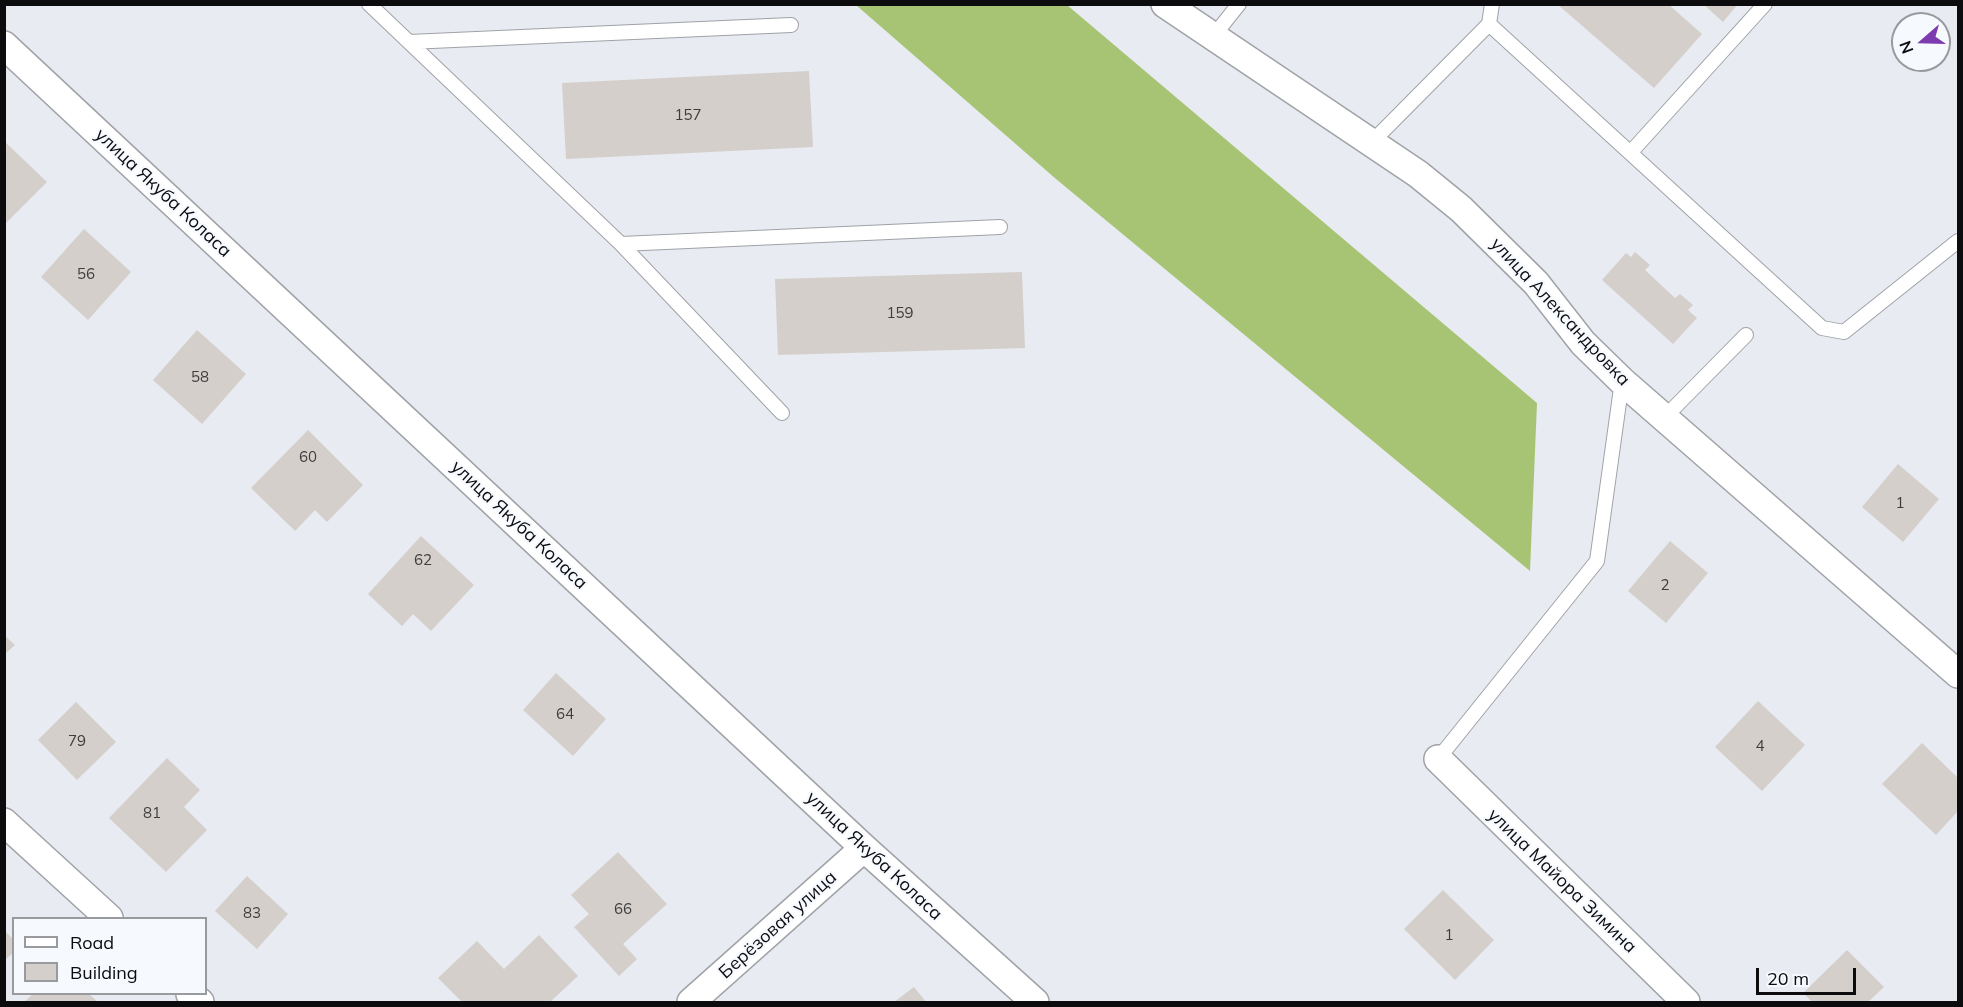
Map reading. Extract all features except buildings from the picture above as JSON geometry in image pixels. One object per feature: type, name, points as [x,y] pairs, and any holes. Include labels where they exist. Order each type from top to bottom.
[{"type":"street","name":"улица Александровка","points":[[1165,4],[1212,38],[1418,174],[1461,209],[1536,284],[1583,343],[1622,381],[1959,674]]},
{"type":"street","name":"улица Якуба Коласа","points":[[4,45],[864,848],[1035,1002]]},
{"type":"street","name":"улица Майора Зимина","points":[[1438,759],[1686,1002]]},
{"type":"street","points":[[4,822],[108,917]]},
{"type":"street","name":"Берёзовая улица","points":[[691,1002],[864,848]]},
{"type":"lane","points":[[369,4],[621,244],[783,413]]},
{"type":"lane","points":[[1212,38],[1239,4]]},
{"type":"lane","points":[[1371,143],[1489,24],[1492,4]]},
{"type":"lane","points":[[1631,152],[1765,4]]},
{"type":"lane","points":[[1489,24],[1822,328],[1844,333],[1959,241]]},
{"type":"lane","points":[[409,42],[791,25]]},
{"type":"lane","points":[[621,244],[1000,227]]},
{"type":"lane","points":[[1664,418],[1746,335]]},
{"type":"lane","points":[[1438,759],[1597,561],[1622,381]]},
{"type":"green space","points":[[856,5],[1067,5],[1537,403],[1530,571],[1056,179]]}]
